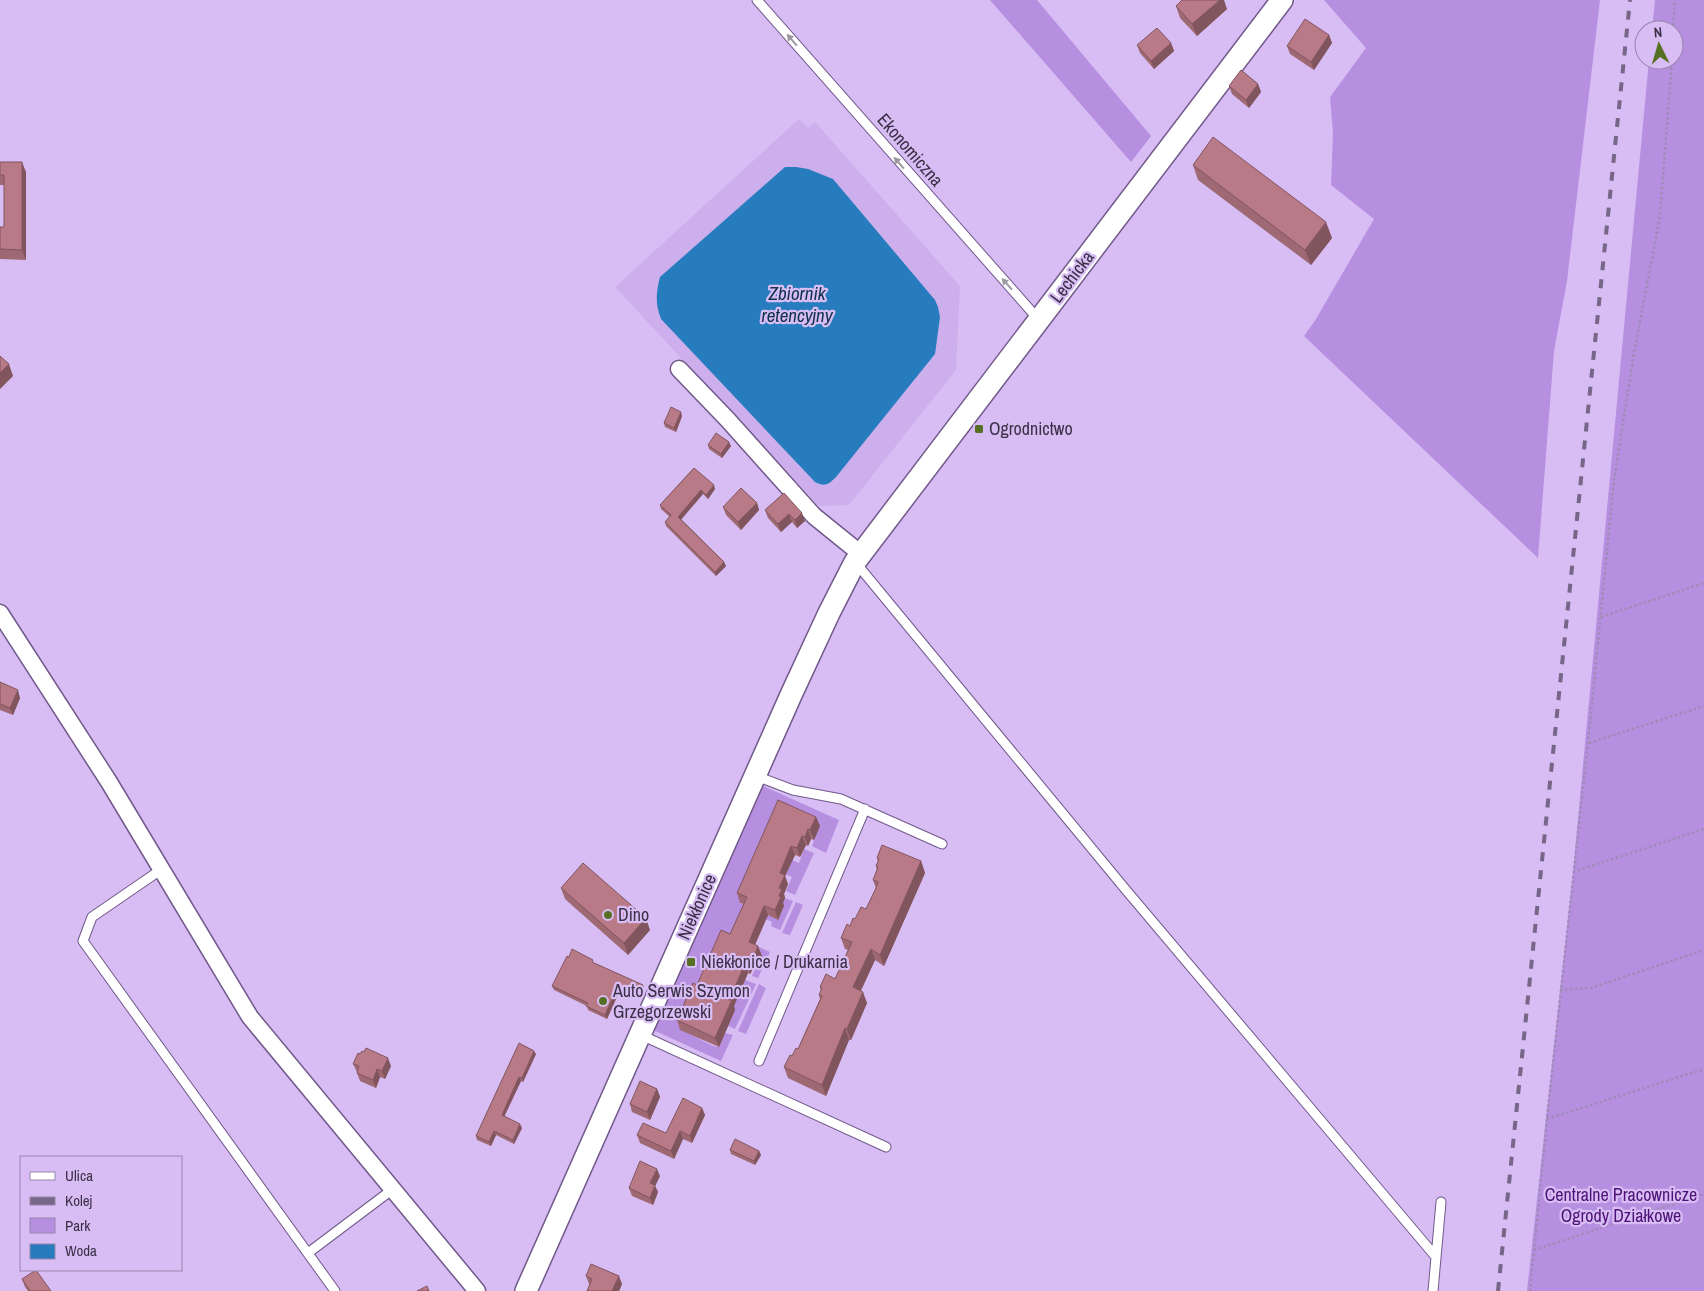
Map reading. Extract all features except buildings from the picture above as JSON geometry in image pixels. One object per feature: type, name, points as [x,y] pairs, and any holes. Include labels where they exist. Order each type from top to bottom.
[{"type":"street","name":"Lechicka","points":[[858,558],[1282,0]]},
{"type":"street","points":[[679,369],[728,420],[814,516],[858,558]]},
{"type":"street","name":"Niekłonice","points":[[526,1291],[829,613],[858,558]]},
{"type":"street","points":[[0,613],[109,782],[250,1017],[477,1291]]},
{"type":"lane","name":"Ekonomiczna","points":[[757,0],[1039,321]]},
{"type":"lane","points":[[858,558],[1126,890],[1436,1257]]},
{"type":"lane","points":[[756,776],[793,790],[841,799],[942,844]]},
{"type":"lane","points":[[758,1061],[865,809]]},
{"type":"lane","points":[[162,869],[92,917],[83,941],[335,1291]]},
{"type":"lane","points":[[641,1035],[886,1147]]},
{"type":"lane","points":[[308,1253],[393,1189]]},
{"type":"lane","points":[[1433,1291],[1441,1202]]},
{"type":"path","points":[[1674,20],[1675,0]]},
{"type":"path","points":[[1530,1291],[1546,1119],[1588,743],[1614,480],[1634,353],[1660,216],[1671,70]]},
{"type":"path","points":[[1600,617],[1704,583]]},
{"type":"path","points":[[1588,743],[1704,706]]},
{"type":"path","points":[[1573,872],[1704,830]]},
{"type":"path","points":[[1560,990],[1591,988],[1704,950]]},
{"type":"path","points":[[1546,1119],[1704,1069]]},
{"type":"path","points":[[1534,1250],[1704,1194]]},
{"type":"shaded area","name":"Zbiornik retencyjny","points":[[799,119],[808,128],[815,122],[960,286],[956,370],[849,505],[819,506],[615,287]]},
{"type":"green space","points":[[990,0],[1037,0],[1151,136],[1131,162]]},
{"type":"green space","points":[[1324,0],[1600,0],[1567,281],[1554,351],[1538,558],[1304,336],[1316,319],[1374,219],[1331,185],[1333,133],[1330,97],[1366,48]]},
{"type":"green space","name":"Centralne Pracownicze Ogrody Działkowe","points":[[1655,0],[1704,0],[1704,1291],[1527,1291],[1573,872],[1648,70],[1684,70],[1684,20],[1653,20]]},
{"type":"green space","points":[[761,785],[839,820],[826,853],[812,846],[819,826],[764,848],[799,863],[804,849],[814,853],[795,895],[786,891],[792,877],[757,862],[740,903],[778,919],[784,907],[782,905],[785,898],[793,901],[780,930],[771,926],[772,922],[743,910],[732,935],[770,952],[758,978],[752,976],[761,956],[724,939],[740,991],[745,980],[756,984],[735,1029],[728,1026],[735,1010],[680,1029],[718,1047],[725,1033],[733,1035],[721,1061],[653,1030]]},
{"type":"green space","points":[[796,902],[803,905],[790,935],[782,933]]},
{"type":"green space","points":[[759,984],[766,988],[746,1034],[738,1031]]},
{"type":"water","name":"Zbiornik retencyjny","points":[[785,167],[808,169],[833,179],[935,300],[940,317],[935,354],[836,477],[824,485],[815,482],[661,319],[657,303],[660,277]]},
{"type":"railway","points":[[1498,1291],[1630,0]]},
{"type":"place","name":"Ogrodnictwo","points":[[979,429]]},
{"type":"place","name":"Dino","points":[[608,915]]},
{"type":"place","name":"Niekłonice / Drukarnia","points":[[691,962]]},
{"type":"place","name":"Auto Serwis Szymon Grzegorzewski","points":[[603,1001]]}]
